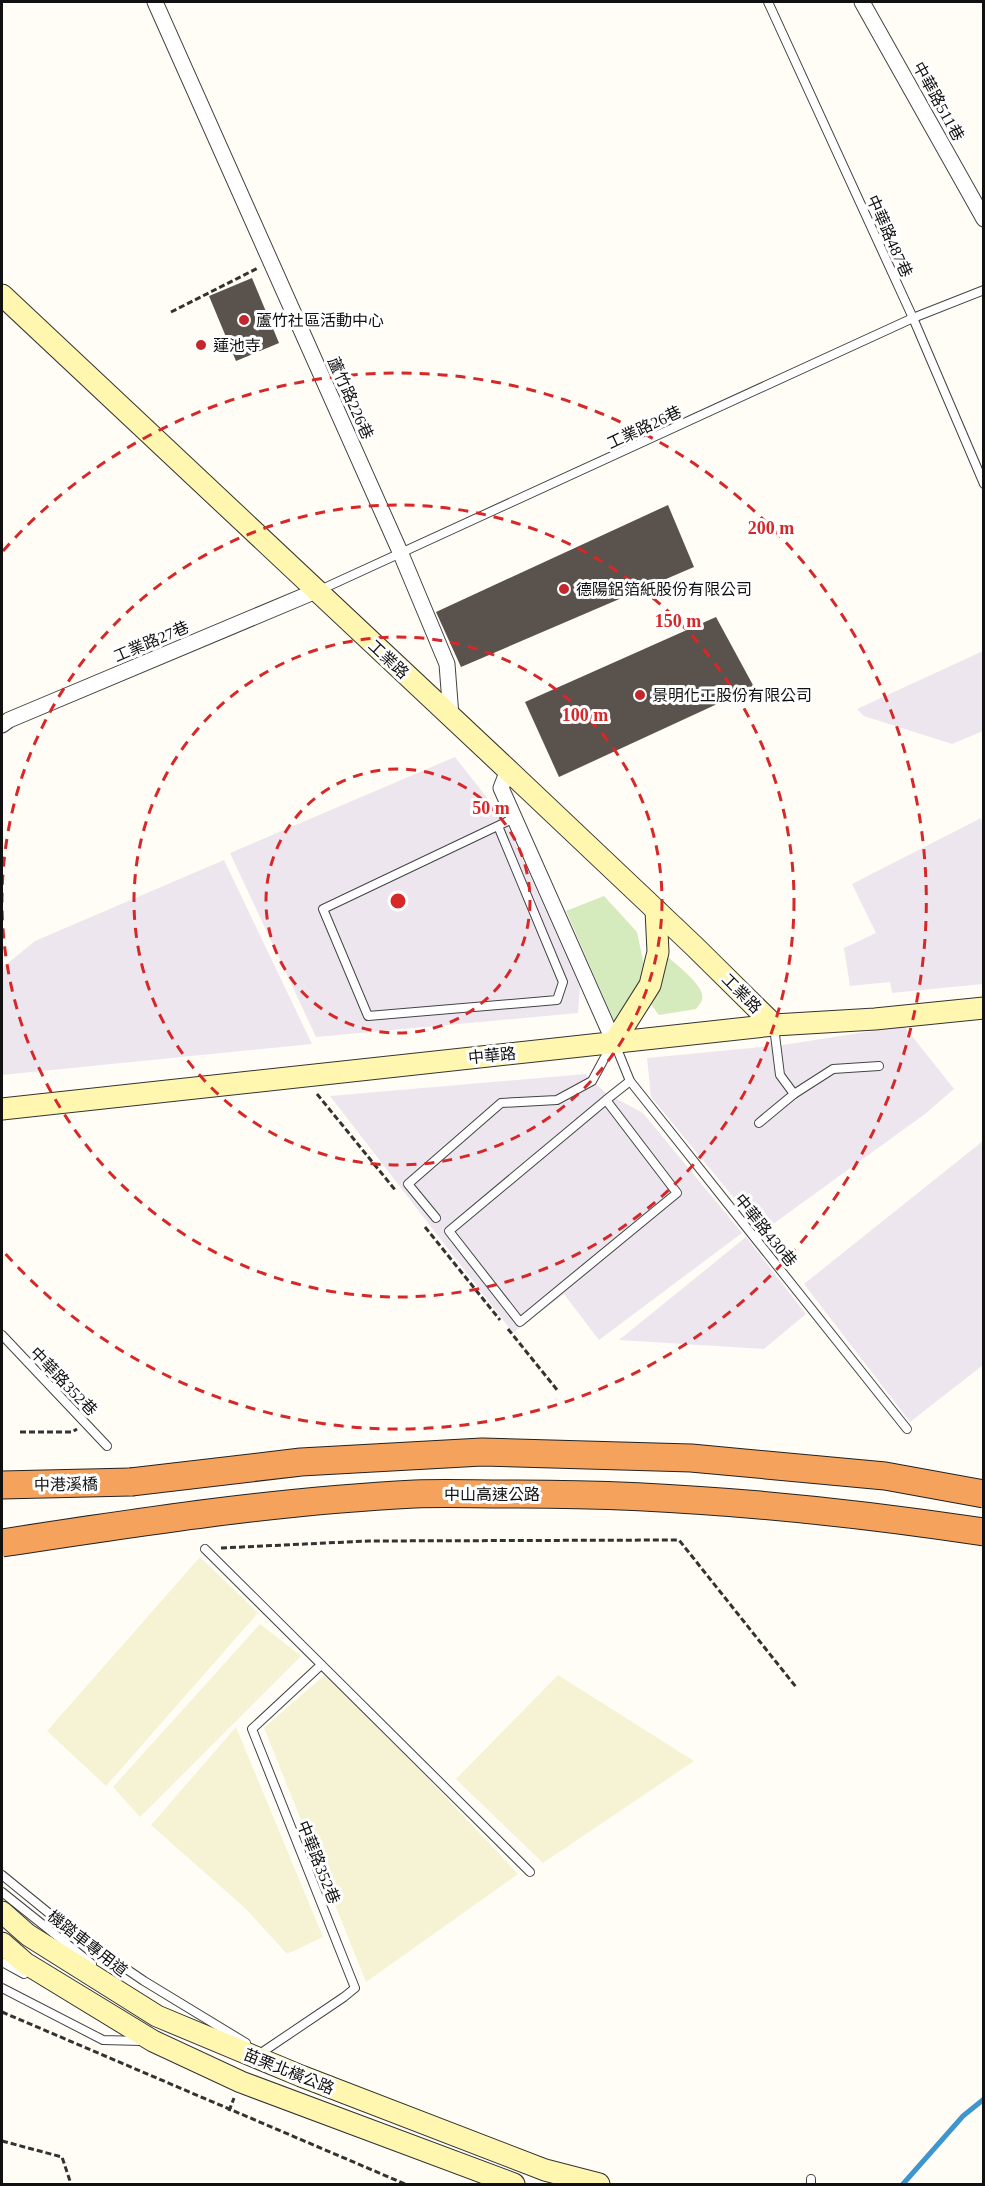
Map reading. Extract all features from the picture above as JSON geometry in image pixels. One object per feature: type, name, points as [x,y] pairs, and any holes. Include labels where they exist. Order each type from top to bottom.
[{"type":"highway","name":"中港溪橋","points":[[2,1485],[131,1482],[302,1462],[482,1452],[691,1458],[885,1476],[984,1494]]},
{"type":"highway","name":"中山高速公路","points":[[2,1543],[245,1507],[416,1494],[584,1493],[757,1504],[897,1519],[984,1532]]},
{"type":"street","name":"蘆竹路226巷","points":[[155,2],[401,554],[447,664],[451,716]]},
{"type":"street","name":"中華路511巷","points":[[862,2],[984,219]]},
{"type":"street","name":"工業路","points":[[2,295],[451,716],[774,1025]]},
{"type":"street","name":"工業路27巷","points":[[2,725],[9,720],[316,591]]},
{"type":"street","points":[[508,770],[501,788],[614,1042]]},
{"type":"street","points":[[614,1042],[651,985],[658,952],[656,910]]},
{"type":"street","name":"中華路","points":[[2,1109],[774,1025],[875,1019],[984,1008]]},
{"type":"street","name":"苗栗北橫公路","points":[[2,1912],[28,1935],[157,2016],[301,2076],[545,2170],[599,2184]]},
{"type":"street","name":"苗栗北橫公路","points":[[2,1943],[25,1964],[153,2042],[241,2082],[514,2184]]},
{"type":"street","points":[[292,2102],[301,2076]]},
{"type":"lane","name":"中華路487巷","points":[[768,2],[913,318],[984,484]]},
{"type":"lane","name":"工業路26巷","points":[[316,591],[913,318],[984,290]]},
{"type":"lane","points":[[498,826],[563,982],[557,1000],[368,1016],[323,909],[514,818]]},
{"type":"lane","points":[[774,1025],[780,1075],[794,1094]]},
{"type":"lane","points":[[436,1218],[408,1184],[501,1103],[557,1100],[592,1081],[614,1042]]},
{"type":"lane","name":"中華路430巷","points":[[614,1042],[630,1081],[907,1429]]},
{"type":"lane","points":[[759,1123],[794,1094],[833,1069],[879,1066]]},
{"type":"lane","points":[[606,1100],[677,1193],[520,1322],[449,1231],[606,1100],[630,1081]]},
{"type":"lane","name":"中華路352巷","points":[[2,1335],[107,1446]]},
{"type":"lane","points":[[205,1549],[530,1872]]},
{"type":"lane","name":"中華路352巷","points":[[261,2053],[355,1988],[252,1729],[321,1665]]},
{"type":"lane","points":[[2,1875],[72,1932],[144,1981],[301,2076]]},
{"type":"lane","name":"機踏車專用道","points":[[2,1892],[157,2016]]},
{"type":"lane","points":[[2,1962],[153,2042]]},
{"type":"lane","points":[[2,1983],[13,1994]]},
{"type":"lane","points":[[2,1988],[103,2040],[153,2042]]},
{"type":"path","points":[[171,312],[271,262]]},
{"type":"path","points":[[303,1076],[400,1197]]},
{"type":"path","points":[[423,1224],[558,1391]]},
{"type":"path","points":[[20,1432],[72,1432],[86,1423]]},
{"type":"path","points":[[205,1549],[368,1541],[679,1540],[796,1688]]},
{"type":"path","points":[[2,2012],[405,2184]]},
{"type":"path","points":[[2,2141],[62,2157],[71,2184]]},
{"type":"shaded area","points":[[983,651],[983,731],[952,744],[864,716],[857,709]]},
{"type":"shaded area","points":[[455,757],[506,822],[580,987],[578,1013],[316,1037],[230,853]]},
{"type":"shaded area","points":[[981,818],[984,837],[983,984],[892,993],[890,982],[850,986],[844,948],[876,933],[852,884]]},
{"type":"shaded area","points":[[224,860],[312,1044],[2,1075],[2,968],[35,941]]},
{"type":"shaded area","points":[[904,1026],[954,1089],[925,1114],[762,1232],[651,1097],[647,1058],[783,1045]]},
{"type":"shaded area","points":[[585,1074],[606,1093],[643,1113],[742,1233],[599,1340],[564,1294],[513,1333],[330,1096]]},
{"type":"shaded area","points":[[983,1141],[983,1365],[910,1422],[804,1284]]},
{"type":"shaded area","points":[[746,1237],[806,1314],[764,1349],[619,1340]]},
{"type":"shaded area","points":[[200,1557],[258,1613],[106,1786],[47,1731]]},
{"type":"shaded area","points":[[260,1624],[301,1656],[140,1817],[113,1787]]},
{"type":"shaded area","points":[[328,1672],[518,1874],[366,1982],[264,1728]]},
{"type":"shaded area","points":[[558,1675],[694,1761],[543,1863],[456,1779]]},
{"type":"shaded area","points":[[236,1727],[323,1937],[287,1954],[245,1908],[151,1825]]},
{"type":"green space","points":[[604,896],[637,932],[645,970],[636,995],[614,1021],[566,911]]},
{"type":"green space","points":[[668,957],[700,989],[702,1000],[696,1009],[659,1015],[650,1003],[663,964]]},
{"type":"building","name":"蘆竹社區活動中心","points":[[252,278],[279,343],[236,361],[209,296]]},
{"type":"building","name":"德陽鋁箔紙股份有限公司","points":[[668,505],[694,567],[461,667],[436,612]]},
{"type":"building","name":"景明化工股份有限公司","points":[[716,617],[754,687],[559,777],[525,702]]},
{"type":"waterway","points":[[903,2184],[963,2116],[984,2099]]},
{"type":"place","name":"蘆竹社區活動中心","points":[[244,320]]},
{"type":"place","name":"蓮池寺","points":[[201,345]]},
{"type":"place","name":"德陽鋁箔紙股份有限公司","points":[[564,589]]},
{"type":"place","name":"景明化工股份有限公司","points":[[640,695]]}]
